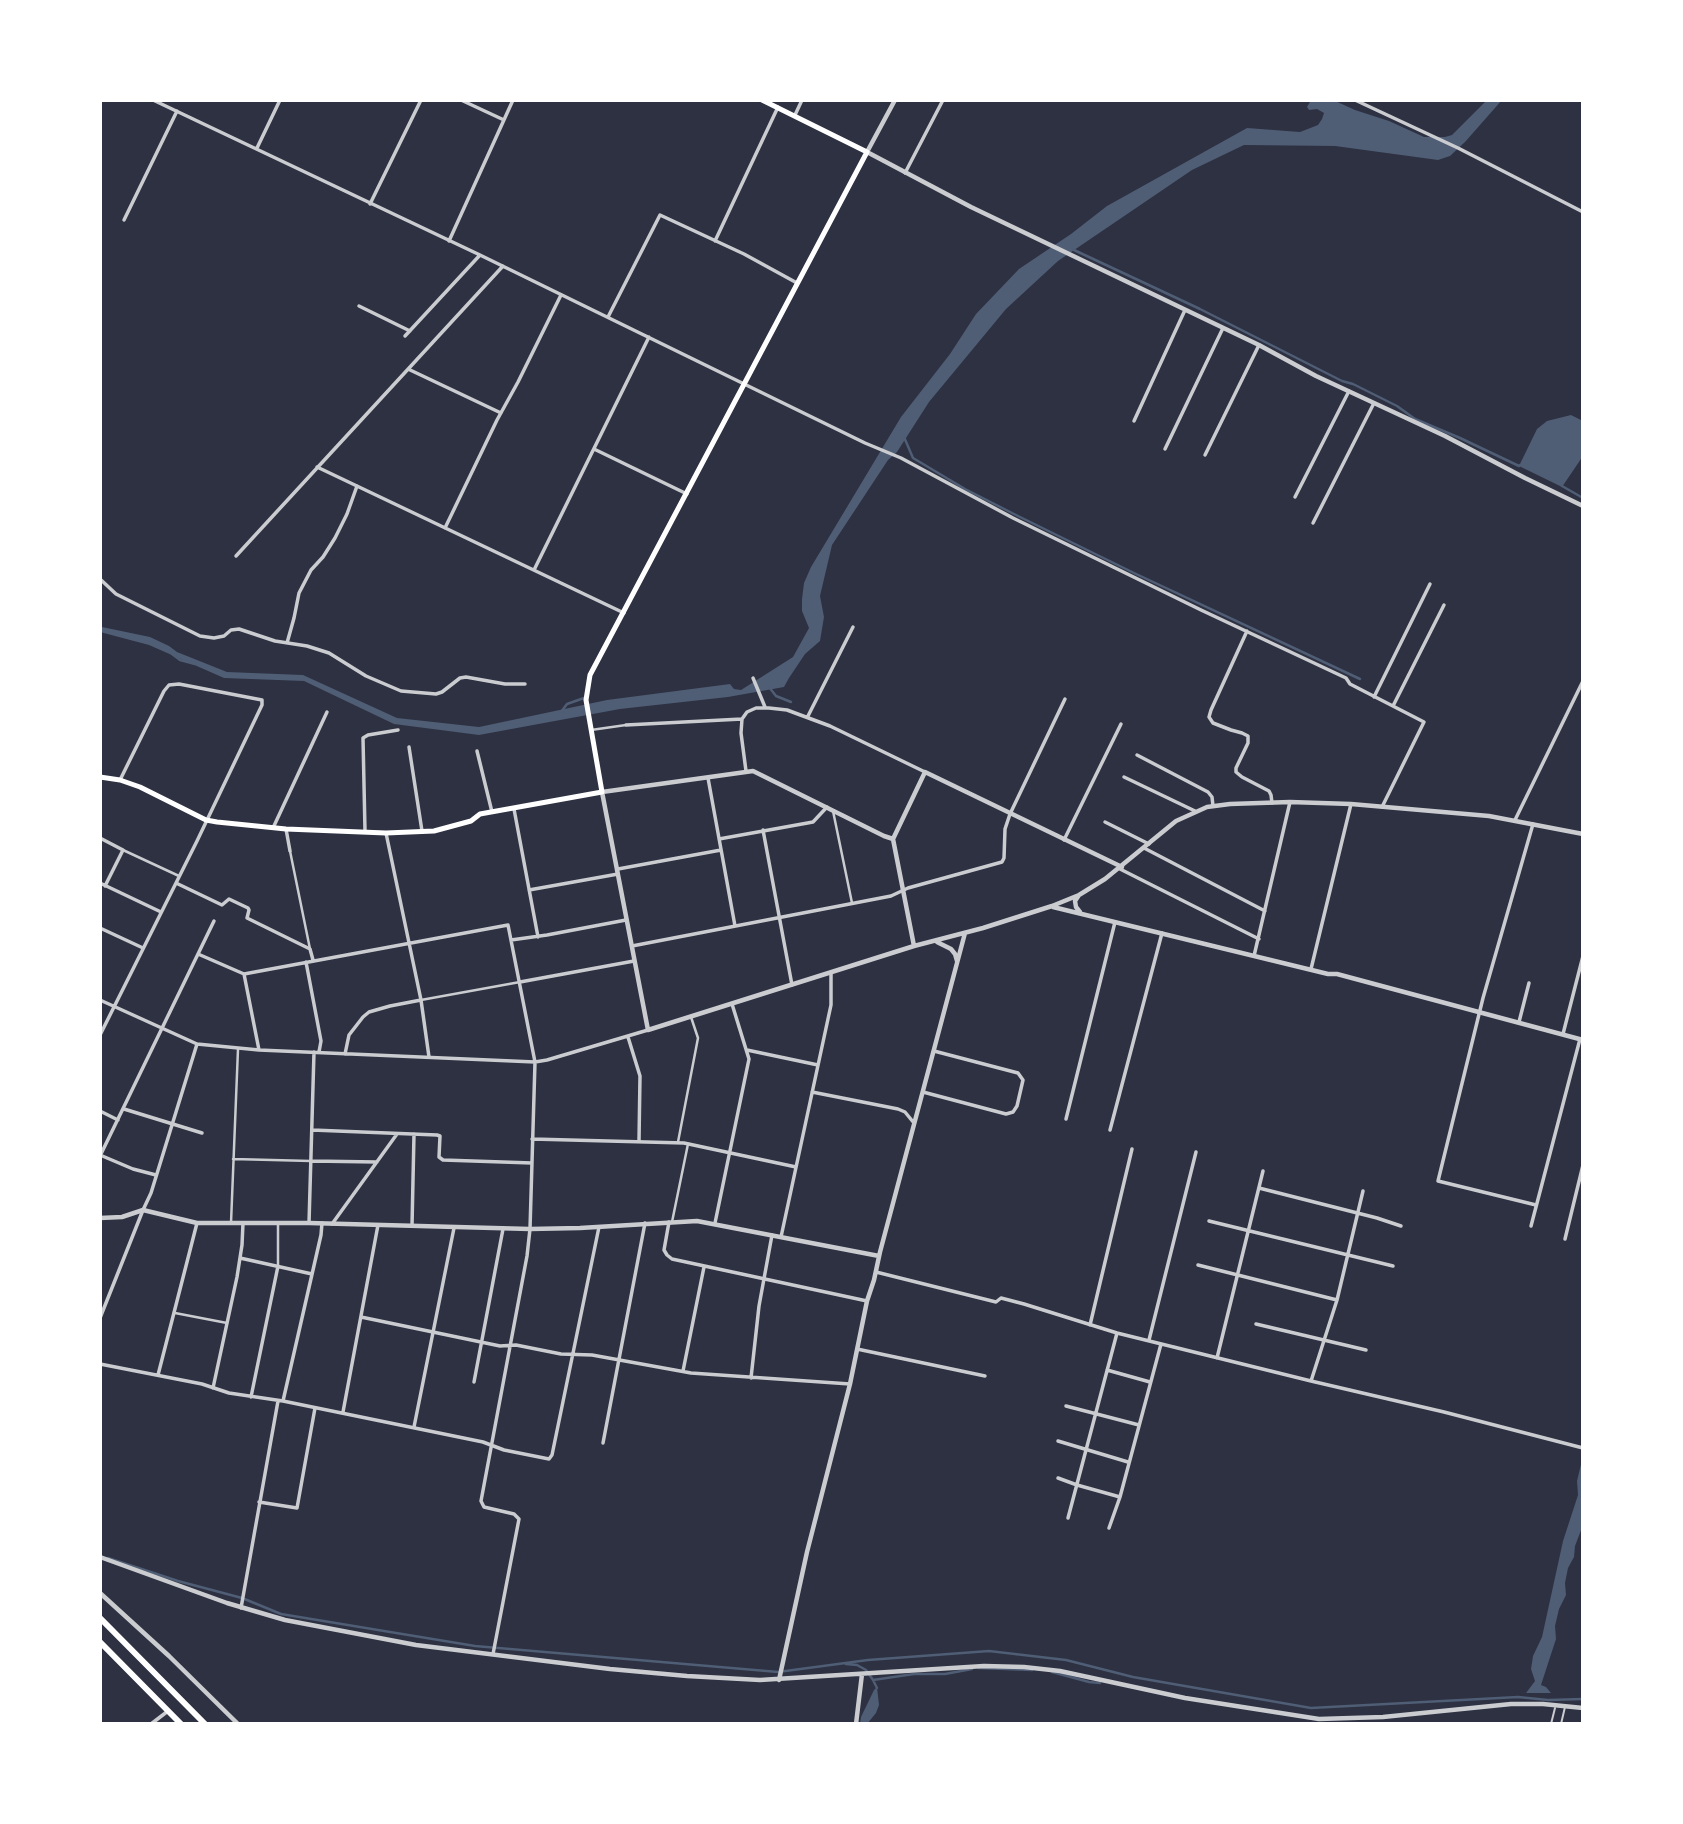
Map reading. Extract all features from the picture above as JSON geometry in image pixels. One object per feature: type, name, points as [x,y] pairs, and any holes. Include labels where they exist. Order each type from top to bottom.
[{"type":"highway","points":[[100,1618],[205,1724]]},
{"type":"highway","points":[[100,1642],[181,1724]]},
{"type":"main road","points":[[100,777],[120,780],[160,796],[206,820],[225,824],[386,833],[434,831],[471,821],[480,814],[602,792],[586,700],[592,670],[867,152],[762,100]]},
{"type":"street","points":[[153,100],[901,458],[1013,518],[1346,678],[1350,684],[1424,722],[1382,807]]},
{"type":"street","points":[[256,149],[280,100]]},
{"type":"street","points":[[370,204],[421,100]]},
{"type":"street","points":[[461,100],[503,120]]},
{"type":"street","points":[[449,241],[513,100]]},
{"type":"street","points":[[795,115],[802,100]]},
{"type":"street","points":[[895,100],[867,152],[1069,255],[1259,345],[1316,376],[1445,436],[1583,506]]},
{"type":"street","points":[[905,173],[943,100]]},
{"type":"street","points":[[1355,100],[1446,142],[1583,212]]},
{"type":"street","points":[[715,241],[778,107]]},
{"type":"street","points":[[124,220],[177,111]]},
{"type":"street","points":[[608,317],[660,215],[799,283]]},
{"type":"street","points":[[405,336],[480,255]]},
{"type":"street","points":[[236,556],[503,266]]},
{"type":"street","points":[[444,528],[561,294]]},
{"type":"street","points":[[359,306],[410,331]]},
{"type":"street","points":[[1134,421],[1185,310]]},
{"type":"street","points":[[1165,449],[1223,328]]},
{"type":"street","points":[[534,570],[649,337]]},
{"type":"street","points":[[1205,455],[1259,345]]},
{"type":"street","points":[[408,369],[501,412]]},
{"type":"street","points":[[1295,498],[1349,391]]},
{"type":"street","points":[[1313,523],[1374,403]]},
{"type":"street","points":[[594,449],[687,494]]},
{"type":"street","points":[[317,467],[624,613]]},
{"type":"street","points":[[286,643],[299,593],[341,526],[357,486]]},
{"type":"street","points":[[100,579],[116,594],[200,636],[214,638],[239,629],[275,641],[307,646],[329,653],[366,676],[401,691],[436,694],[460,678],[525,684]]},
{"type":"street","points":[[1374,697],[1430,584]]},
{"type":"street","points":[[1393,706],[1444,605]]},
{"type":"street","points":[[807,716],[853,627]]},
{"type":"street","points":[[1247,631],[1209,717],[1213,723],[1248,736],[1248,744],[1236,772],[1269,792],[1272,803]]},
{"type":"street","points":[[753,678],[765,708]]},
{"type":"street","points":[[1515,820],[1583,681]]},
{"type":"street","points":[[100,1035],[262,705],[261,699],[175,684],[166,687],[120,780]]},
{"type":"street","points":[[632,946],[891,896],[908,888],[1002,862],[1005,829],[1010,814],[1065,699]]},
{"type":"street","points":[[746,771],[741,733],[742,719],[748,711],[765,708],[787,710],[807,716],[1065,840],[1259,939]]},
{"type":"street","points":[[273,828],[327,712]]},
{"type":"street","points":[[590,730],[626,725],[742,719]]},
{"type":"street","points":[[1065,840],[1121,724]]},
{"type":"street","points":[[365,831],[363,738],[368,734],[398,730]]},
{"type":"street","points":[[409,747],[422,833]]},
{"type":"street","points":[[477,751],[492,812]]},
{"type":"street","points":[[1137,755],[1209,792],[1213,806]]},
{"type":"street","points":[[648,1030],[602,792],[753,771],[893,839]]},
{"type":"street","points":[[914,946],[893,839],[925,772]]},
{"type":"street","points":[[1124,777],[1195,811]]},
{"type":"street","points":[[708,778],[735,926]]},
{"type":"street","points":[[1254,956],[1290,802]]},
{"type":"street","points":[[100,1000],[197,1044],[238,1049],[535,1062],[1052,906],[1079,895],[1121,868],[1176,821],[1195,811],[1213,806],[1290,802],[1351,804],[1489,816],[1583,834]]},
{"type":"street","points":[[1311,970],[1351,804]]},
{"type":"street","points":[[719,839],[813,822],[827,807]]},
{"type":"street","points":[[514,809],[538,937]]},
{"type":"street","points":[[833,810],[852,904]]},
{"type":"street","points":[[1105,822],[1149,844]]},
{"type":"street","points":[[1533,824],[1479,1013],[1438,1181],[1536,1205]]},
{"type":"street","points":[[286,829],[313,960]]},
{"type":"street","points":[[763,830],[792,985]]},
{"type":"street","points":[[386,833],[421,1000],[429,1057]]},
{"type":"street","points":[[100,838],[180,876]]},
{"type":"street","points":[[1144,848],[1265,911]]},
{"type":"street","points":[[105,886],[123,850]]},
{"type":"street","points":[[529,890],[721,850]]},
{"type":"street","points":[[100,883],[161,912]]},
{"type":"street","points":[[176,883],[222,905],[229,898],[248,909],[247,918],[310,948]]},
{"type":"street","points":[[1079,895],[1075,901],[1082,914]]},
{"type":"street","points":[[1052,906],[1311,970],[1337,974],[1582,1040],[1531,1226]]},
{"type":"street","points":[[511,940],[627,919]]},
{"type":"street","points":[[156,1175],[100,1156],[214,921]]},
{"type":"street","points":[[1066,1119],[1115,922]]},
{"type":"street","points":[[198,954],[244,974],[508,925],[535,1062],[527,1263],[481,1501],[486,1508],[514,1514],[519,1519],[493,1654]]},
{"type":"street","points":[[100,928],[143,948]]},
{"type":"street","points":[[779,1680],[807,1552],[850,1384],[867,1301],[965,933]]},
{"type":"street","points":[[1110,1130],[1162,933]]},
{"type":"street","points":[[933,941],[951,949],[956,954],[957,962]]},
{"type":"street","points":[[1563,1034],[1583,956]]},
{"type":"street","points":[[345,1054],[349,1035],[369,1012],[634,961]]},
{"type":"street","points":[[306,962],[321,1041],[317,1052],[309,1223]]},
{"type":"street","points":[[781,1237],[831,1004],[831,973]]},
{"type":"street","points":[[244,974],[259,1050]]},
{"type":"street","points":[[1519,1023],[1529,984]]},
{"type":"street","points":[[715,1223],[749,1063],[732,1004]]},
{"type":"street","points":[[678,1142],[698,1038],[691,1017]]},
{"type":"street","points":[[628,1036],[640,1076],[639,1141]]},
{"type":"street","points":[[100,1318],[151,1194],[197,1044]]},
{"type":"street","points":[[231,1223],[238,1049]]},
{"type":"street","points":[[747,1050],[818,1065]]},
{"type":"street","points":[[923,1092],[1006,1114],[1013,1112],[1016,1107],[1023,1080],[1018,1073],[934,1051]]},
{"type":"street","points":[[812,1092],[893,1107],[905,1112],[914,1124]]},
{"type":"street","points":[[123,1109],[202,1133]]},
{"type":"street","points":[[100,1111],[118,1120]]},
{"type":"street","points":[[312,1130],[439,1135],[439,1157],[443,1160],[532,1163]]},
{"type":"street","points":[[332,1224],[397,1133]]},
{"type":"street","points":[[411,1226],[414,1134]]},
{"type":"street","points":[[533,1139],[678,1142],[796,1167]]},
{"type":"street","points":[[688,1144],[664,1248],[666,1254],[672,1259],[867,1301]]},
{"type":"street","points":[[1090,1325],[1132,1149]]},
{"type":"street","points":[[1149,1341],[1196,1152]]},
{"type":"street","points":[[233,1159],[377,1162]]},
{"type":"street","points":[[1565,1239],[1583,1165]]},
{"type":"street","points":[[1217,1358],[1263,1171]]},
{"type":"street","points":[[1259,1188],[1401,1226]]},
{"type":"street","points":[[1311,1381],[1337,1300],[1363,1191]]},
{"type":"street","points":[[100,1218],[122,1217],[143,1210],[197,1223],[322,1223],[530,1229],[693,1220],[879,1256]]},
{"type":"street","points":[[1209,1221],[1393,1266]]},
{"type":"street","points":[[158,1375],[197,1223]]},
{"type":"street","points":[[213,1388],[240,1258],[243,1223]]},
{"type":"street","points":[[251,1397],[278,1266],[278,1223]]},
{"type":"street","points":[[241,1608],[280,1401],[322,1223]]},
{"type":"street","points":[[603,1443],[645,1223]]},
{"type":"street","points":[[343,1413],[378,1225]]},
{"type":"street","points":[[100,1364],[202,1384],[225,1392],[414,1427],[550,1459],[600,1227]]},
{"type":"street","points":[[414,1427],[454,1228]]},
{"type":"street","points":[[474,1382],[503,1228]]},
{"type":"street","points":[[751,1378],[772,1236]]},
{"type":"street","points":[[240,1258],[312,1274]]},
{"type":"street","points":[[1198,1265],[1337,1300]]},
{"type":"street","points":[[683,1371],[704,1266]]},
{"type":"street","points":[[876,1272],[996,1302],[1001,1298],[1117,1333],[1583,1448]]},
{"type":"street","points":[[174,1313],[227,1323]]},
{"type":"street","points":[[361,1317],[503,1346],[619,1359],[683,1371],[850,1384]]},
{"type":"street","points":[[1256,1324],[1366,1350]]},
{"type":"street","points":[[1068,1518],[1117,1333]]},
{"type":"street","points":[[1109,1528],[1120,1497],[1161,1344]]},
{"type":"street","points":[[857,1349],[985,1376]]},
{"type":"street","points":[[1107,1370],[1150,1382]]},
{"type":"street","points":[[1066,1406],[1139,1425]]},
{"type":"street","points":[[260,1502],[297,1508],[315,1408]]},
{"type":"street","points":[[1058,1441],[1128,1462]]},
{"type":"street","points":[[1058,1478],[1120,1497]]},
{"type":"street","points":[[100,1557],[241,1608],[285,1620],[377,1639],[597,1667],[687,1676],[779,1680],[984,1666],[1038,1668],[1069,1672],[1170,1695],[1319,1719],[1383,1717],[1490,1706],[1556,1705],[1583,1708]]},
{"type":"street","points":[[100,1593],[238,1724]]},
{"type":"street","points":[[856,1724],[862,1674]]},
{"type":"street","points":[[151,1724],[167,1711]]},
{"type":"lane","points":[[1551,1724],[1556,1705]]},
{"type":"lane","points":[[1561,1724],[1566,1706]]},
{"type":"water","points":[[1311,100],[1333,100],[1424,137],[1445,137],[1452,135],[1487,100],[1502,100],[1465,142],[1450,156],[1438,160],[1335,146],[1244,145],[1192,170],[1058,261],[1006,309],[929,402],[832,545],[820,596],[824,617],[820,641],[805,654],[784,687],[728,697],[620,709],[479,735],[394,724],[304,681],[224,678],[149,645],[100,632],[100,624],[102,627],[150,637],[177,652],[227,672],[303,675],[397,718],[479,727],[607,700],[730,684],[734,689],[741,690],[793,657],[809,628],[802,611],[802,599],[804,583],[811,567],[901,417],[950,354],[976,314],[1019,269],[1107,206],[1247,128],[1300,132],[1318,125],[1324,113],[1317,109],[1309,110],[1307,107]]},
{"type":"water","points":[[1571,415],[1581,420],[1583,456],[1562,487],[1519,466],[1537,429],[1547,421]]},
{"type":"water","points":[[1583,1456],[1583,1525],[1568,1568],[1566,1595],[1555,1626],[1556,1639],[1541,1685],[1551,1693],[1526,1693],[1535,1681],[1531,1669],[1533,1656],[1542,1637],[1563,1541],[1578,1495],[1577,1481]]},
{"type":"water","points":[[877,1687],[879,1705],[876,1713],[867,1724],[860,1724],[861,1717]]},
{"type":"waterway","points":[[1074,250],[1353,384],[1397,406],[1415,419],[1520,465]]},
{"type":"waterway","points":[[904,437],[913,458],[965,489],[1134,573],[1360,679]]},
{"type":"waterway","points":[[1562,486],[1583,498]]},
{"type":"waterway","points":[[172,654],[180,660],[195,664]]},
{"type":"waterway","points":[[769,687],[776,696],[791,702]]},
{"type":"waterway","points":[[561,712],[567,704],[584,698]]},
{"type":"waterway","points":[[108,1558],[242,1598],[281,1614],[475,1646],[778,1672],[868,1660],[989,1651],[1066,1660],[1133,1677],[1311,1708],[1518,1697],[1583,1699]]},
{"type":"waterway","points":[[846,1664],[857,1665],[866,1670],[877,1688]]},
{"type":"waterway","points":[[979,1668],[1032,1670]]},
{"type":"waterway","points":[[873,1680],[972,1669]]},
{"type":"waterway","points":[[1052,1672],[1100,1683]]}]
